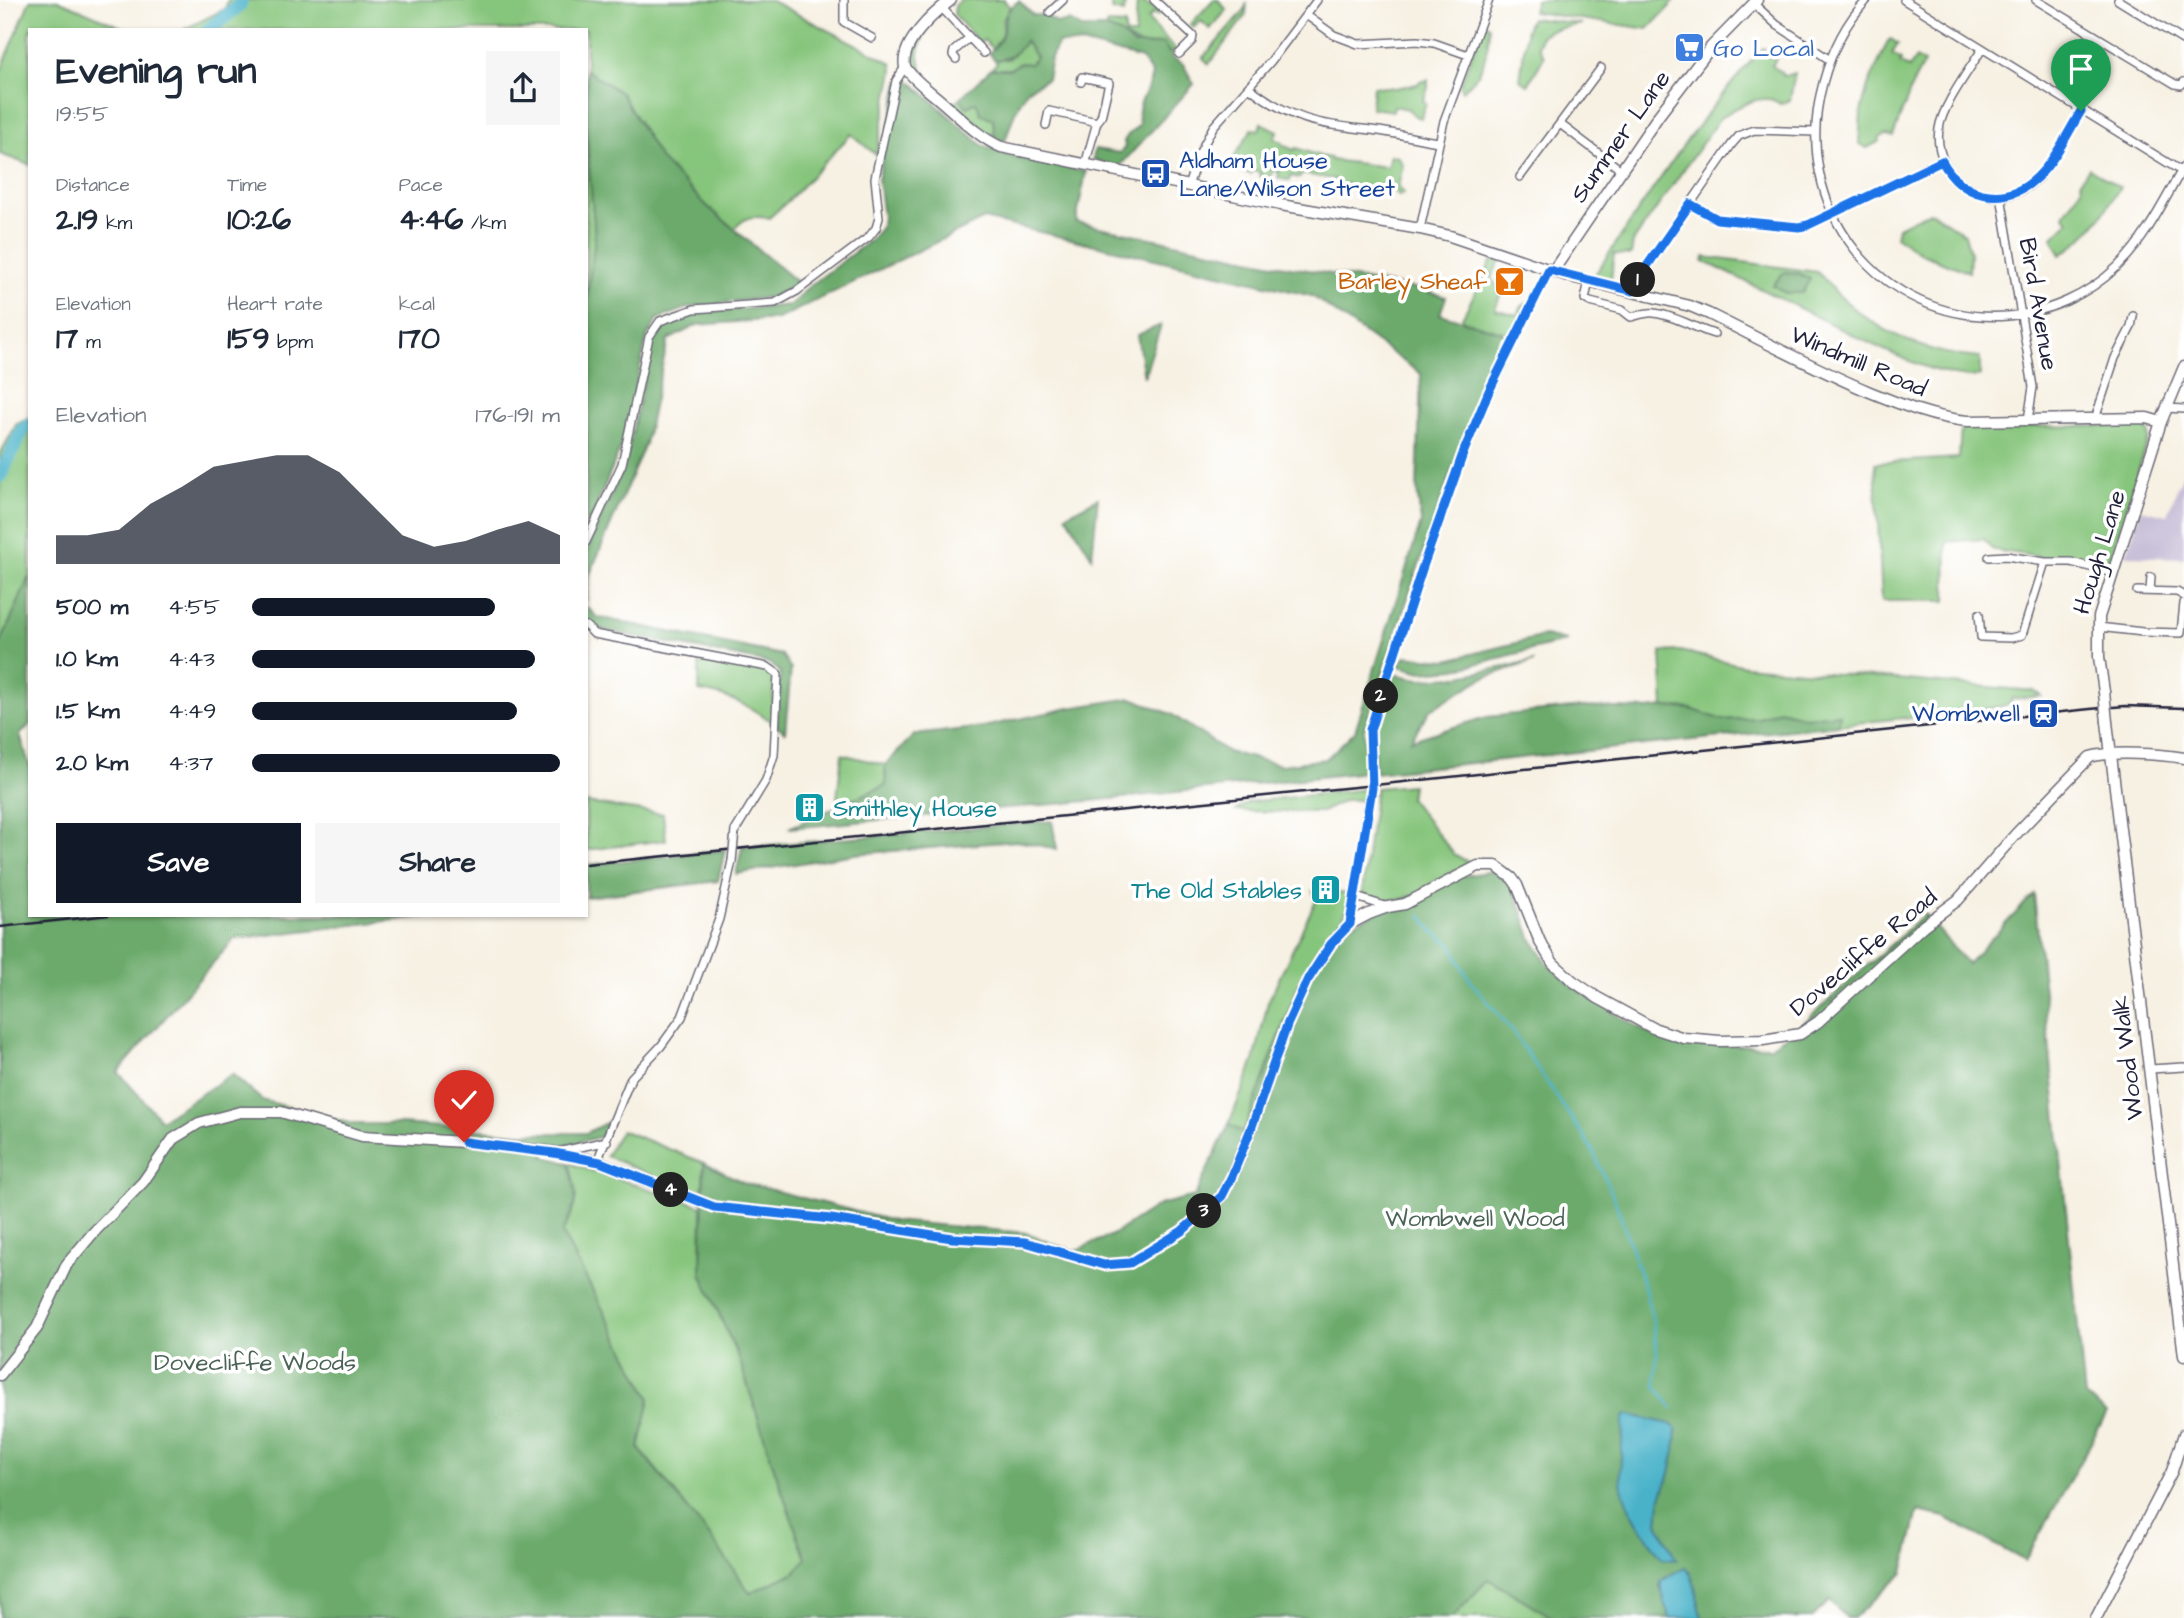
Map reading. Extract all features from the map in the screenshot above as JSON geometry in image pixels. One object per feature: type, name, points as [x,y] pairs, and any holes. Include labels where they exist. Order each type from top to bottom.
[{"type":"street","points":[[844,0],[844,22],[872,38]]},
{"type":"street","points":[[588,538],[622,464],[649,337],[660,321],[694,309],[775,303],[797,291],[869,237],[876,228],[879,218],[875,178],[896,81],[905,67],[904,61],[909,46],[923,26],[951,0]]},
{"type":"street","points":[[1050,12],[1063,0]]},
{"type":"street","points":[[1154,0],[1193,36]]},
{"type":"street","points":[[1188,186],[1199,154],[1213,127],[1271,61],[1316,0]]},
{"type":"street","points":[[1420,229],[1438,142],[1489,0]]},
{"type":"street","points":[[1867,0],[1849,22],[1830,60],[1819,97],[1815,132],[1817,164],[1831,214],[1849,243],[1882,278],[1919,300],[1967,315],[2022,315],[2064,302],[2097,284],[2116,268],[2148,229],[2182,169],[2081,111],[1904,0]]},
{"type":"street","points":[[2036,0],[2175,84],[2184,82]]},
{"type":"street","points":[[2118,0],[2184,41]]},
{"type":"street","points":[[1755,2],[1777,25],[1830,60]]},
{"type":"street","name":"Summer Lane","points":[[1551,270],[1659,115],[1712,47],[1755,2]]},
{"type":"street","points":[[942,7],[984,53]]},
{"type":"street","points":[[1306,15],[1334,34],[1358,44],[1407,41],[1434,43],[1468,55]]},
{"type":"street","points":[[1180,54],[1200,29]]},
{"type":"street","points":[[956,59],[954,51],[969,38]]},
{"type":"street","points":[[1982,49],[1942,117],[1938,137],[1942,161],[1949,173],[1969,189],[1985,195],[2001,195],[2022,190],[2038,178],[2081,111]]},
{"type":"street","name":"Windmill Road","points":[[905,67],[968,125],[993,144],[1281,205],[1450,236],[1589,281],[1675,301],[1709,314],[1838,378],[1901,405],[1930,414],[1968,421],[2147,418],[2161,422]]},
{"type":"street","points":[[1520,177],[1601,68]]},
{"type":"street","points":[[1081,82],[1082,77],[1112,83],[1097,122],[1086,165]]},
{"type":"street","points":[[1249,86],[1271,104],[1314,122],[1438,142]]},
{"type":"street","points":[[1046,125],[1049,111],[1097,122]]},
{"type":"street","points":[[1560,124],[1621,170]]},
{"type":"street","points":[[1633,291],[1638,279],[1732,144],[1746,132],[1754,130],[1815,132]]},
{"type":"street","points":[[1690,204],[1717,219],[1799,227],[1942,161]]},
{"type":"street","name":"Bird Avenue","points":[[2001,195],[2034,387],[2028,420]]},
{"type":"street","points":[[1350,924],[1372,788],[1370,730],[1422,569],[1464,451],[1489,391],[1551,270]]},
{"type":"street","points":[[1589,281],[1585,299],[1590,302],[1622,310],[1632,317],[1654,313],[1714,334]]},
{"type":"street","points":[[2095,419],[2115,358],[2131,327],[2133,316]]},
{"type":"street","name":"Hough Lane","points":[[2112,755],[2099,657],[2098,627],[2161,422],[2184,367]]},
{"type":"street","points":[[2166,408],[2184,409]]},
{"type":"street","points":[[1989,556],[2071,562],[2113,573]]},
{"type":"street","points":[[1979,614],[1981,637],[2011,638],[2022,635],[2045,562]]},
{"type":"street","points":[[2150,591],[2151,577]]},
{"type":"street","points":[[2137,592],[2177,592],[2184,596]]},
{"type":"street","points":[[2098,627],[2182,633],[2184,603]]},
{"type":"street","points":[[588,628],[594,634],[768,667],[778,674],[774,755],[766,780],[735,831],[732,861],[719,919],[682,1017],[662,1046],[631,1077],[600,1154],[600,1162]]},
{"type":"street","name":"Dovecliffe Road","points":[[0,1376],[37,1328],[68,1264],[93,1233],[143,1182],[173,1139],[199,1123],[240,1112],[281,1112],[362,1136],[464,1142],[554,1153],[600,1162],[714,1207],[831,1219],[952,1238],[1025,1242],[1104,1265],[1130,1263],[1182,1231],[1222,1196],[1251,1129],[1283,1035],[1307,981],[1331,944],[1350,924],[1388,907],[1405,904],[1478,866],[1496,866],[1512,878],[1517,886],[1532,925],[1553,963],[1573,981],[1623,1013],[1653,1028],[1684,1038],[1763,1040],[1800,1034],[1818,1022],[1923,926],[1958,900],[2015,835],[2090,757],[2103,753],[2184,758]]},
{"type":"street","name":"Wood Walk","points":[[2112,755],[2184,1356]]},
{"type":"street","points":[[1356,897],[1388,907]]},
{"type":"street","points":[[2150,1069],[2184,1067]]},
{"type":"street","points":[[554,1153],[607,1140]]},
{"type":"street","points":[[2095,1618],[2172,1471],[2184,1434]]},
{"type":"shaded area","points":[[2184,471],[2184,558],[2126,556],[2141,509],[2167,515]]},
{"type":"green space","points":[[30,0],[58,0],[123,28],[28,28],[28,164],[0,154],[0,73]]},
{"type":"green space","points":[[228,0],[770,0],[892,63],[893,71],[876,155],[851,134],[769,218],[750,218],[734,229],[660,159],[621,93],[588,71],[588,28],[187,28],[225,9]]},
{"type":"green space","points":[[961,0],[1004,0],[1010,7],[1003,20],[1002,35],[993,49],[984,40],[980,43],[954,14],[955,5]]},
{"type":"green space","points":[[1112,0],[1136,1],[1125,1],[1124,13],[1112,10]]},
{"type":"green space","points":[[1213,0],[1218,0],[1227,10],[1210,29],[1201,21],[1193,28],[1190,25]]},
{"type":"green space","points":[[1536,0],[1676,0],[1648,29],[1533,12]]},
{"type":"green space","points":[[1019,1],[1033,15],[1045,15],[1058,23],[1070,21],[1082,28],[1107,28],[1120,33],[1134,45],[1163,43],[1173,58],[1183,64],[1194,84],[1119,167],[1093,160],[1095,149],[1120,153],[1125,147],[1124,141],[1128,135],[1139,125],[1140,104],[1152,74],[1142,59],[1089,45],[1058,43],[1051,58],[1047,79],[1027,90],[1015,112],[1005,141],[995,138],[993,119],[981,114],[976,102],[967,107],[960,98],[991,69],[1010,69],[1020,63],[1030,64],[1036,57],[1025,41],[1009,57],[995,60],[989,53],[1001,37],[1008,12]]},
{"type":"green space","points":[[1137,1],[1161,12],[1158,16],[1153,13],[1148,19],[1177,52],[1170,53],[1163,43],[1137,44],[1106,28],[1106,24],[1125,25],[1125,35],[1135,35]]},
{"type":"green space","points":[[1247,2],[1246,15],[1209,64],[1203,58],[1244,11]]},
{"type":"green space","points":[[1531,18],[1582,24],[1551,30],[1541,36],[1538,46],[1544,57],[1528,85],[1520,80],[1527,27]]},
{"type":"green space","points":[[1482,26],[1489,26],[1489,35],[1480,71],[1462,91],[1460,86]]},
{"type":"green space","points":[[925,29],[927,30],[919,54],[925,78],[923,80],[911,67],[909,55]]},
{"type":"green space","points":[[1891,39],[1898,44],[1892,54],[1901,60],[1900,64],[1909,68],[1916,58],[1924,63],[1914,81],[1893,136],[1885,135],[1867,148],[1859,143],[1861,111],[1868,86]]},
{"type":"green space","points":[[1025,41],[1036,57],[1030,64],[1020,63],[1010,69],[991,69],[997,63],[995,60],[1008,59]]},
{"type":"green space","points":[[1763,48],[1777,57],[1772,66],[1784,76],[1795,73],[1790,100],[1780,104],[1766,99],[1749,102],[1719,119],[1633,242],[1631,255],[1614,254],[1611,280],[1594,276],[1695,130]]},
{"type":"green space","points":[[588,71],[621,93],[660,159],[707,206],[799,284],[771,297],[690,307],[658,319],[647,337],[623,442],[588,526],[588,292],[595,237],[588,153]]},
{"type":"green space","points":[[909,80],[982,145],[1005,154],[1086,172],[1076,222],[1268,263],[1417,289],[1446,297],[1440,314],[1512,335],[1473,411],[1364,729],[1366,772],[1111,799],[789,828],[886,785],[885,765],[914,735],[983,727],[1069,708],[1132,698],[1171,714],[1228,752],[1281,765],[1326,759],[1355,731],[1421,522],[1417,489],[1421,374],[1312,296],[984,219],[778,319],[697,325],[668,340],[645,444],[590,574],[588,588],[588,547],[625,464],[653,339],[663,324],[695,313],[791,305],[806,289],[869,241],[880,229],[883,218],[878,179],[899,82]]},
{"type":"green space","points":[[1428,80],[1423,100],[1426,104],[1421,118],[1408,109],[1394,106],[1393,111],[1371,108],[1373,86],[1395,88]]},
{"type":"green space","points":[[960,98],[967,107],[976,102],[993,119],[995,138],[954,104]]},
{"type":"green space","points":[[1261,123],[1278,131],[1274,138],[1283,145],[1331,160],[1387,167],[1390,155],[1398,157],[1403,165],[1398,187],[1404,193],[1399,196],[1394,190],[1388,192],[1345,184],[1344,191],[1335,189],[1335,179],[1301,174],[1300,178],[1291,176],[1290,181],[1278,178],[1279,172],[1272,170],[1271,178],[1259,176],[1260,172],[1253,170],[1251,174],[1242,172],[1244,165],[1231,162],[1252,129],[1259,130]]},
{"type":"green space","points":[[588,153],[595,237],[588,292]]},
{"type":"green space","points":[[2089,168],[2120,187],[2095,224],[2061,255],[2052,238],[2069,221],[2064,215],[2082,188],[2081,180]]},
{"type":"green space","points":[[1928,212],[1965,234],[1970,253],[1969,272],[1924,255],[1896,237],[1898,227]]},
{"type":"green space","points":[[1705,257],[1817,272],[1857,311],[1889,332],[1924,347],[1980,358],[1980,376],[1943,372],[1898,356],[1703,261]]},
{"type":"green space","points":[[1493,258],[1500,261],[1491,278],[1500,290],[1495,309],[1517,315],[1526,304],[1512,335],[1461,320]]},
{"type":"green space","points":[[1783,273],[1800,274],[1810,279],[1802,293],[1785,293],[1773,285]]},
{"type":"green space","points":[[1161,325],[1144,377],[1137,335]]},
{"type":"green space","points":[[28,419],[28,580],[0,645],[0,454],[17,423]]},
{"type":"green space","points":[[2142,426],[2149,432],[2149,437],[2111,557],[2106,565],[2070,557],[2047,558],[2000,551],[1992,549],[1984,539],[1947,542],[1946,601],[1882,601],[1875,463],[1959,458],[1961,427]]},
{"type":"green space","points":[[1098,498],[1092,557],[1066,515]]},
{"type":"green space","name":"Wombwell Wood","points":[[28,580],[28,726],[20,735],[28,761],[28,917],[419,917],[234,939],[118,1072],[161,1120],[232,1074],[262,1100],[353,1124],[402,1124],[518,1133],[586,1133],[608,1122],[601,1137],[552,1148],[543,1156],[569,1163],[572,1175],[574,1206],[562,1233],[650,1398],[639,1449],[712,1539],[750,1593],[794,1573],[806,1559],[740,1361],[701,1273],[704,1163],[745,1183],[893,1221],[1027,1233],[1072,1252],[1112,1235],[1159,1205],[1195,1196],[1229,1124],[1243,1133],[1299,984],[1343,919],[1352,924],[1457,877],[1492,871],[1513,885],[1532,940],[1549,965],[1571,985],[1617,1015],[1650,1034],[1683,1044],[1770,1046],[1798,1028],[1925,914],[1967,964],[2034,894],[2085,1396],[2107,1413],[2025,1561],[1944,1517],[1918,1511],[1903,1573],[1854,1618],[1847,1618],[1829,1601],[1812,1618],[1703,1618],[1685,1567],[1663,1579],[1660,1586],[1669,1618],[1554,1618],[1488,1579],[1452,1618],[0,1618],[0,645]],"holes":[[[1623,1436],[1670,1473],[1660,1500],[1658,1523],[1675,1560],[1621,1483]]]},
{"type":"green space","points":[[588,608],[597,617],[782,655],[791,669],[785,732],[777,726],[780,672],[769,663],[597,629],[588,622]]},
{"type":"green space","points":[[1544,636],[1567,641],[1456,669],[1422,672],[1398,666],[1406,656],[1447,660]]},
{"type":"green space","points":[[1680,651],[1745,666],[2034,691],[2041,696],[2011,699],[2012,704],[1981,710],[1838,725],[1839,714],[1806,717],[1780,710],[1759,718],[1722,720],[1691,709],[1664,707],[1661,652]]},
{"type":"green space","points":[[699,660],[766,671],[773,677],[773,723],[738,702],[699,691]]},
{"type":"green space","points":[[1534,661],[1483,678],[1430,710],[1411,740],[1487,717],[1581,707],[1691,709],[1722,720],[1759,718],[1780,710],[1806,717],[1840,714],[1838,725],[1375,773],[1373,730],[1392,674],[1420,679],[1455,677]]},
{"type":"green space","points":[[842,754],[885,765],[886,785],[836,807]]},
{"type":"green space","points":[[1412,785],[1410,799],[1454,854],[1470,863],[1420,892],[1399,900],[1386,901],[1362,893],[1376,788]]},
{"type":"green space","points":[[1365,789],[1366,807],[1359,800],[1346,800],[1322,812],[1236,811],[1248,802]]},
{"type":"green space","points":[[588,803],[663,814],[666,840],[588,850]]},
{"type":"green space","points":[[1052,821],[1057,849],[1017,841],[855,854],[736,874],[742,847]]},
{"type":"green space","points":[[725,850],[718,881],[588,897],[588,865]]},
{"type":"green space","points":[[1313,891],[1352,894],[1343,919],[1299,984],[1243,1134],[1229,1124],[1254,1061],[1268,1002],[1316,900]]},
{"type":"green space","points":[[621,1130],[704,1163],[702,1197],[606,1156]]},
{"type":"green space","points":[[569,1163],[702,1206],[701,1273],[740,1361],[806,1559],[794,1573],[750,1593],[712,1539],[639,1448],[650,1398],[562,1233],[572,1213],[575,1199]]},
{"type":"green space","points":[[1488,1579],[1554,1618],[1452,1618]]},
{"type":"water","points":[[1626,1414],[1670,1424],[1677,1429],[1670,1473],[1660,1500],[1658,1523],[1676,1560],[1663,1559],[1638,1522],[1623,1491],[1621,1459],[1623,1421]]},
{"type":"water","points":[[1685,1567],[1694,1583],[1703,1618],[1669,1618],[1661,1581]]},
{"type":"waterway","points":[[211,28],[240,5],[241,0]]},
{"type":"waterway","points":[[0,476],[23,429],[28,426]]},
{"type":"waterway","points":[[1421,915],[1433,931],[1452,945],[1473,984],[1513,1032],[1592,1149],[1617,1206],[1645,1289],[1657,1351],[1656,1387],[1673,1408]]},
{"type":"railway","points":[[588,864],[1375,785],[2090,709],[2125,706],[2184,708]]},
{"type":"railway","points":[[0,927],[91,917]]},
{"type":"place","name":"Go Local","points":[[1690,48]]},
{"type":"place","name":"Aldham House Lane/Wilson Street","points":[[1156,174]]},
{"type":"place","name":"Barley Sheaf","points":[[1510,281]]},
{"type":"place","name":"Wombwell","points":[[2043,713]]},
{"type":"place","name":"Smithley House","points":[[810,808]]},
{"type":"place","name":"The Old Stables","points":[[1325,890]]},
{"type":"route","points":[[464,1142],[554,1153],[600,1162],[714,1207],[831,1219],[952,1238],[1025,1242],[1104,1265],[1130,1263],[1182,1231],[1222,1196],[1251,1129],[1287,1025],[1307,981],[1331,944],[1350,924],[1372,788],[1370,730],[1435,530],[1464,451],[1489,391],[1549,270],[1633,291],[1638,279],[1690,204],[1717,219],[1799,227],[1942,161],[1960,184],[1977,193],[1994,196],[2012,194],[2038,178],[2081,111]]},
{"type":"park label","name":"Dovecliffe Woods","points":[[255,1362]]}]
